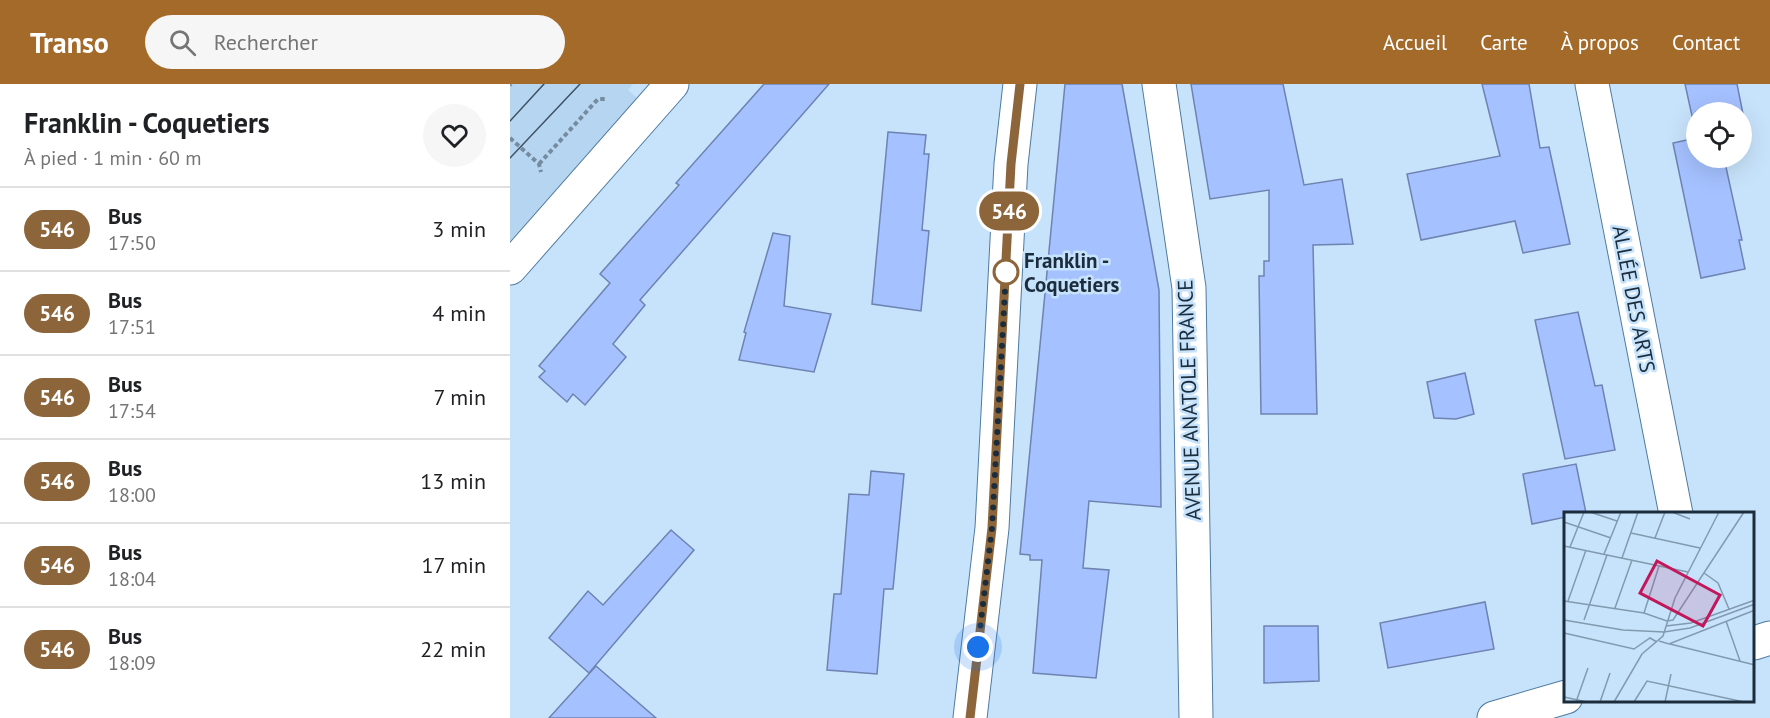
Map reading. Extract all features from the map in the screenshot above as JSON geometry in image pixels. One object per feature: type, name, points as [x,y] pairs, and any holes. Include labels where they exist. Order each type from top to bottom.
[{"type":"street","points":[[510,268],[672,84]]},
{"type":"street","points":[[970,718],[992,528],[1011,164],[1020,84]]},
{"type":"street","name":"AVENUE ANATOLE FRANCE","points":[[1159,84],[1189,288],[1196,718]]},
{"type":"street","name":"ALLÉE DES ARTS","points":[[1592,84],[1676,512]]},
{"type":"street","points":[[1755,643],[1770,638]]},
{"type":"street","points":[[1494,718],[1564,698]]},
{"type":"path","points":[[510,138],[539,164],[598,99],[614,100]]},
{"type":"shaded area","points":[[510,84],[633,84],[628,90],[637,98],[510,241]]},
{"type":"building","points":[[764,84],[829,84],[640,300],[645,305],[613,344],[626,357],[585,405],[573,394],[567,402],[539,377],[545,371],[539,366],[610,283],[600,274],[679,185],[676,183]]},
{"type":"building","points":[[1065,84],[1122,84],[1159,290],[1161,507],[1089,501],[1083,568],[1109,570],[1096,678],[1033,673],[1042,560],[1030,560],[1030,555],[1020,554]]},
{"type":"building","points":[[1191,84],[1283,84],[1304,185],[1342,179],[1353,244],[1313,245],[1317,414],[1261,414],[1259,276],[1264,276],[1264,261],[1269,261],[1269,190],[1210,199]]},
{"type":"building","points":[[1482,84],[1529,84],[1540,148],[1549,147],[1570,244],[1523,253],[1515,221],[1421,240],[1407,174],[1500,156]]},
{"type":"building","points":[[1685,84],[1737,84],[1741,102],[1689,102]]},
{"type":"building","points":[[888,132],[926,135],[924,154],[929,154],[922,230],[929,231],[921,311],[872,304]]},
{"type":"building","points":[[1686,140],[1686,168],[1726,168],[1742,240],[1739,240],[1745,269],[1701,278],[1673,143]]},
{"type":"building","points":[[773,233],[790,236],[784,306],[831,314],[814,372],[739,360],[746,333],[744,332]]},
{"type":"building","points":[[1578,312],[1595,386],[1602,385],[1615,450],[1565,459],[1535,320]]},
{"type":"building","points":[[1465,373],[1474,414],[1456,419],[1434,418],[1427,382]]},
{"type":"building","points":[[1576,464],[1586,512],[1564,512],[1564,517],[1532,524],[1523,474]]},
{"type":"building","points":[[871,471],[904,474],[893,589],[884,589],[877,674],[827,670],[834,594],[841,594],[849,494],[869,495]]},
{"type":"building","points":[[671,530],[694,550],[589,673],[549,638],[588,591],[603,605]]},
{"type":"building","points":[[1485,602],[1494,649],[1388,668],[1380,623]]},
{"type":"building","points":[[1264,626],[1318,626],[1319,681],[1264,683]]},
{"type":"building","points":[[596,666],[656,718],[549,718]]},
{"type":"tram line","points":[[510,121],[544,84]]},
{"type":"tram line","points":[[510,158],[580,84]]},
{"type":"bus line","name":"546","points":[[970,718],[992,528],[1011,164],[1020,84]]},
{"type":"place","name":"Franklin - Coquetiers","points":[[1006,272]]},
{"type":"route","points":[[978,647],[992,528],[1006,272]]}]
